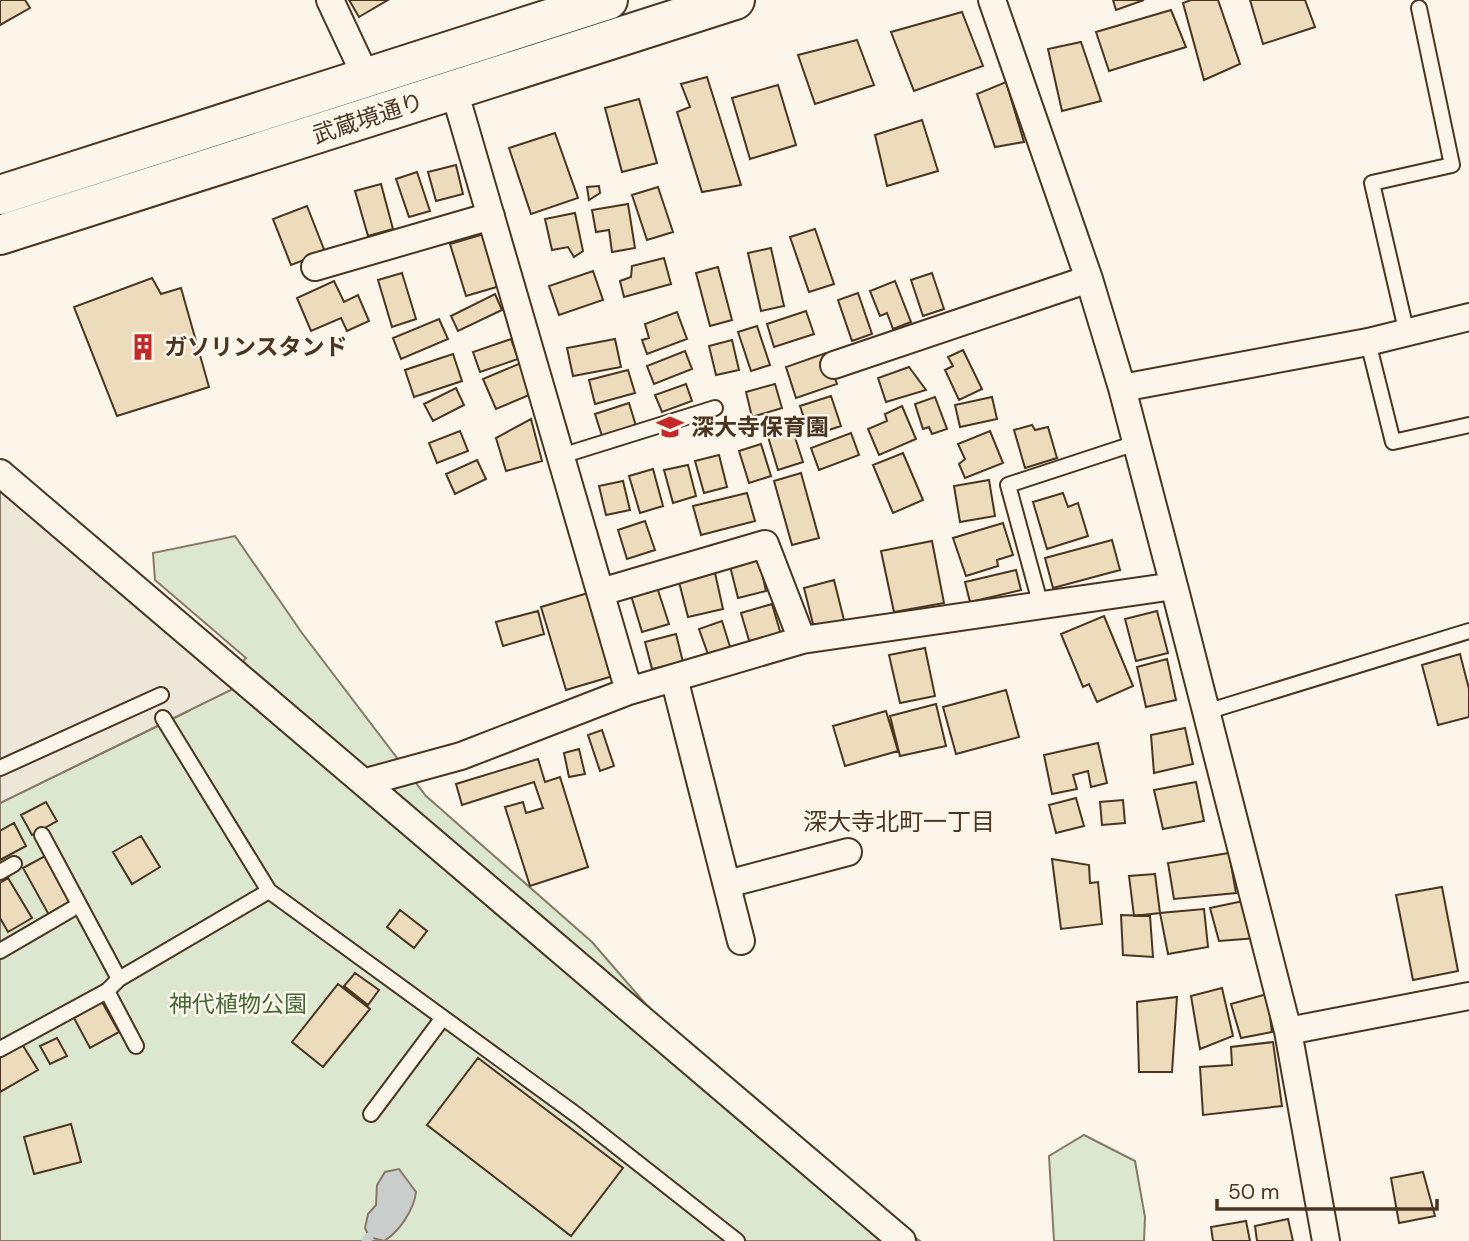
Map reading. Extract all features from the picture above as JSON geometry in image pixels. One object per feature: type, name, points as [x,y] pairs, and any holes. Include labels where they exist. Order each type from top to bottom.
[{"type":"main road","name":"武蔵境通り","points":[[0,195],[608,0]]},
{"type":"main road","name":"武蔵境通り","points":[[0,235],[454,90],[695,6],[735,0]]},
{"type":"street","points":[[330,0],[366,77]]},
{"type":"street","points":[[992,0],[1089,279],[1122,388],[1288,1031],[1326,1241]]},
{"type":"street","points":[[454,90],[629,691]]},
{"type":"street","points":[[315,267],[491,216]]},
{"type":"street","points":[[834,365],[1089,279]]},
{"type":"street","points":[[1122,388],[1368,342],[1469,317]]},
{"type":"street","points":[[0,473],[902,1241]]},
{"type":"street","points":[[601,592],[765,544],[802,640]]},
{"type":"street","points":[[366,782],[461,756],[629,691],[802,640],[1174,586]]},
{"type":"street","points":[[674,678],[741,940]]},
{"type":"street","points":[[727,884],[848,852]]},
{"type":"street","points":[[1288,1031],[1469,996]]},
{"type":"lane","points":[[1407,334],[1372,183],[1452,165],[1419,8]]},
{"type":"lane","points":[[1368,342],[1393,442],[1469,425]]},
{"type":"lane","points":[[561,456],[715,408]]},
{"type":"lane","points":[[1041,606],[1008,485],[1136,443]]},
{"type":"lane","points":[[1206,712],[1469,631]]},
{"type":"lane","points":[[0,768],[161,695]]},
{"type":"lane","points":[[163,718],[270,891],[578,1116],[737,1241]]},
{"type":"lane","points":[[42,835],[119,979]]},
{"type":"lane","points":[[0,872],[14,864]]},
{"type":"lane","points":[[0,1049],[107,991],[119,979],[270,891]]},
{"type":"lane","points":[[0,951],[79,905]]},
{"type":"lane","points":[[107,991],[136,1046]]},
{"type":"lane","points":[[371,1114],[442,1019]]},
{"type":"green space","name":"神代植物公園","points":[[235,536],[302,633],[426,796],[592,942],[753,1128],[920,1241],[0,1241],[0,803],[189,711],[246,658],[155,580],[153,553]]},
{"type":"green space","points":[[1084,1135],[1135,1161],[1145,1217],[1144,1241],[1054,1241],[1049,1156]]},
{"type":"shaded area","points":[[0,488],[237,687],[0,803]]},
{"type":"shaded area","points":[[399,1169],[416,1192],[412,1206],[405,1220],[390,1237],[384,1241],[369,1237],[365,1228],[368,1214],[376,1205],[377,1185],[385,1172]]},
{"type":"building","points":[[0,0],[25,0],[30,8],[0,25]]},
{"type":"building","points":[[349,0],[388,0],[359,17]]},
{"type":"building","points":[[1113,0],[1144,0],[1116,10]]},
{"type":"building","points":[[1191,0],[1218,0],[1240,64],[1204,80],[1183,3]]},
{"type":"building","points":[[1250,0],[1305,0],[1315,27],[1263,44]]},
{"type":"building","points":[[1171,10],[1186,47],[1109,71],[1096,32]]},
{"type":"building","points":[[962,12],[983,66],[914,91],[891,32]]},
{"type":"building","points":[[857,40],[874,85],[815,104],[798,55]]},
{"type":"building","points":[[1081,42],[1101,101],[1062,111],[1048,49]]},
{"type":"building","points":[[707,77],[741,185],[702,192],[677,112],[690,107],[681,84]]},
{"type":"building","points":[[1006,82],[1024,142],[995,147],[977,94]]},
{"type":"building","points":[[778,85],[796,145],[750,159],[732,98]]},
{"type":"building","points":[[639,99],[657,163],[622,172],[605,108]]},
{"type":"building","points":[[922,120],[938,171],[887,186],[875,135]]},
{"type":"building","points":[[555,133],[578,198],[531,214],[509,148]]},
{"type":"building","points":[[456,165],[463,194],[436,201],[428,172]]},
{"type":"building","points":[[417,172],[430,211],[409,217],[396,179]]},
{"type":"building","points":[[381,184],[393,229],[368,236],[355,191]]},
{"type":"building","points":[[599,186],[600,193],[589,200],[587,187]]},
{"type":"building","points":[[658,187],[673,232],[647,240],[632,195]]},
{"type":"building","points":[[628,204],[635,248],[612,252],[609,230],[596,232],[592,210]]},
{"type":"building","points":[[307,206],[325,252],[291,265],[273,219]]},
{"type":"building","points":[[575,213],[583,251],[574,257],[568,247],[552,250],[545,219]]},
{"type":"building","points":[[815,229],[834,284],[809,292],[790,237]]},
{"type":"building","points":[[484,234],[500,286],[466,296],[450,244]]},
{"type":"building","points":[[771,248],[784,306],[761,311],[748,253]]},
{"type":"building","points":[[664,258],[671,284],[624,297],[620,281],[631,277],[632,266]]},
{"type":"building","points":[[718,267],[732,320],[710,326],[696,273]]},
{"type":"building","points":[[593,271],[603,300],[559,315],[549,286]]},
{"type":"building","points":[[402,273],[416,319],[392,327],[378,280]]},
{"type":"building","points":[[932,273],[944,309],[923,316],[911,280]]},
{"type":"building","name":"ガソリンスタンド","points":[[152,278],[161,294],[181,288],[209,387],[117,416],[74,307]]},
{"type":"building","points":[[334,281],[344,302],[358,295],[369,321],[347,331],[341,318],[311,331],[297,298]]},
{"type":"building","points":[[895,281],[911,322],[893,329],[887,313],[880,316],[870,291]]},
{"type":"building","points":[[858,293],[872,334],[852,341],[838,300]]},
{"type":"building","points":[[495,294],[502,310],[458,331],[451,316]]},
{"type":"building","points":[[806,311],[814,334],[774,347],[767,324]]},
{"type":"building","points":[[677,312],[687,339],[647,354],[642,340],[649,338],[645,324]]},
{"type":"building","points":[[439,319],[448,339],[401,359],[393,338]]},
{"type":"building","points":[[757,326],[770,365],[751,371],[738,332]]},
{"type":"building","points":[[511,339],[518,359],[480,372],[473,352]]},
{"type":"building","points":[[615,339],[621,367],[573,376],[567,348]]},
{"type":"building","points":[[732,340],[739,370],[716,375],[709,346]]},
{"type":"building","points":[[963,350],[982,389],[959,400],[945,370],[953,366],[948,357]]},
{"type":"building","points":[[685,351],[692,369],[654,384],[647,366]]},
{"type":"building","points":[[826,353],[837,384],[796,398],[786,367]]},
{"type":"building","points":[[453,354],[462,381],[414,397],[405,370]]},
{"type":"building","points":[[521,363],[534,393],[496,409],[483,379]]},
{"type":"building","points":[[909,367],[926,390],[886,402],[878,378]]},
{"type":"building","points":[[628,370],[635,393],[595,404],[589,380]]},
{"type":"building","points":[[686,384],[692,401],[662,412],[655,395]]},
{"type":"building","points":[[775,384],[782,408],[752,417],[746,392]]},
{"type":"building","points":[[456,388],[464,405],[433,421],[424,404]]},
{"type":"building","points":[[831,396],[841,426],[810,436],[800,406]]},
{"type":"building","points":[[935,397],[947,429],[932,434],[929,427],[923,429],[915,404]]},
{"type":"building","points":[[992,397],[997,419],[960,427],[955,405]]},
{"type":"building","points":[[629,403],[636,426],[602,436],[595,414]]},
{"type":"building","points":[[902,406],[916,439],[879,455],[868,429],[887,421],[885,414]]},
{"type":"building","points":[[531,419],[542,461],[506,471],[496,438]]},
{"type":"building","points":[[790,422],[803,462],[778,470],[766,430]]},
{"type":"building","points":[[1032,425],[1035,430],[1048,427],[1057,458],[1025,468],[1014,430]]},
{"type":"building","points":[[460,431],[468,451],[437,463],[429,443]]},
{"type":"building","points":[[990,431],[1003,463],[965,478],[959,464],[965,459],[958,444]]},
{"type":"building","points":[[851,433],[859,455],[819,470],[811,448]]},
{"type":"building","points":[[761,444],[771,476],[749,483],[739,451]]},
{"type":"building","points":[[903,453],[923,500],[893,513],[873,465]]},
{"type":"building","points":[[719,455],[727,487],[704,493],[695,461]]},
{"type":"building","points":[[477,460],[486,479],[455,494],[446,474]]},
{"type":"building","points":[[688,465],[696,496],[673,503],[664,470]]},
{"type":"building","points":[[653,469],[663,506],[640,513],[629,476]]},
{"type":"building","points":[[801,473],[819,538],[792,545],[774,481]]},
{"type":"building","points":[[989,480],[995,516],[960,522],[954,486]]},
{"type":"building","points":[[623,481],[630,510],[606,515],[599,486]]},
{"type":"building","points":[[747,493],[755,521],[701,535],[693,506]]},
{"type":"building","points":[[1063,493],[1068,507],[1078,503],[1088,536],[1047,549],[1033,502]]},
{"type":"building","points":[[645,521],[655,550],[627,559],[618,530]]},
{"type":"building","points":[[1003,523],[1013,555],[997,560],[998,566],[966,576],[953,538]]},
{"type":"building","points":[[1112,540],[1120,570],[1053,588],[1045,558]]},
{"type":"building","points":[[932,541],[944,603],[894,612],[881,551]]},
{"type":"building","points":[[759,559],[766,591],[738,598],[730,566]]},
{"type":"building","points":[[1016,570],[1021,590],[970,602],[965,582]]},
{"type":"building","points":[[715,573],[723,609],[688,617],[679,582]]},
{"type":"building","points":[[834,580],[844,620],[834,623],[816,636],[804,588]]},
{"type":"building","points":[[656,584],[669,624],[642,632],[630,592]]},
{"type":"building","points":[[588,593],[613,676],[566,690],[541,607]]},
{"type":"building","points":[[772,604],[782,638],[751,647],[741,613]]},
{"type":"building","points":[[538,611],[544,634],[503,646],[496,622]]},
{"type":"building","points":[[1157,611],[1168,653],[1136,661],[1125,619]]},
{"type":"building","points":[[1104,616],[1133,686],[1097,702],[1089,684],[1083,687],[1061,634]]},
{"type":"building","points":[[722,621],[731,650],[709,657],[699,629]]},
{"type":"building","points":[[676,634],[683,662],[652,669],[645,642]]},
{"type":"building","points":[[925,648],[935,696],[900,703],[889,655]]},
{"type":"building","points":[[1460,654],[1469,689],[1469,717],[1438,725],[1422,665]]},
{"type":"building","points":[[1167,659],[1176,700],[1146,707],[1137,667]]},
{"type":"building","points":[[1006,690],[1019,737],[956,754],[943,707]]},
{"type":"building","points":[[936,704],[946,746],[900,756],[890,716]]},
{"type":"building","points":[[886,711],[898,751],[845,766],[833,726]]},
{"type":"building","points":[[1185,728],[1193,764],[1154,773],[1151,735]]},
{"type":"building","points":[[602,730],[614,766],[600,771],[588,735]]},
{"type":"building","points":[[1098,743],[1107,783],[1091,787],[1088,771],[1073,775],[1077,789],[1052,794],[1044,755]]},
{"type":"building","points":[[579,749],[585,774],[569,777],[564,753]]},
{"type":"building","points":[[538,759],[545,782],[560,777],[588,867],[530,886],[505,807],[523,802],[526,813],[543,808],[534,782],[462,805],[456,784]]},
{"type":"building","points":[[1196,782],[1204,821],[1163,829],[1154,790]]},
{"type":"building","points":[[1076,798],[1084,826],[1056,833],[1049,805]]},
{"type":"building","points":[[1123,800],[1125,823],[1102,825],[1100,802]]},
{"type":"building","points":[[46,802],[57,821],[32,835],[21,815]]},
{"type":"building","points":[[14,823],[26,846],[0,860],[0,831]]},
{"type":"building","points":[[141,836],[160,867],[132,884],[113,852]]},
{"type":"building","points":[[1229,853],[1236,893],[1174,899],[1168,863]]},
{"type":"building","points":[[45,856],[71,903],[49,915],[23,868]]},
{"type":"building","points":[[1052,859],[1089,865],[1090,883],[1098,882],[1102,924],[1061,929]]},
{"type":"building","points":[[1155,874],[1160,913],[1134,916],[1129,876]]},
{"type":"building","points":[[8,878],[32,918],[8,932],[0,918],[0,883]]},
{"type":"building","points":[[1442,887],[1458,971],[1413,980],[1396,895]]},
{"type":"building","points":[[1248,900],[1257,938],[1219,941],[1210,908]]},
{"type":"building","points":[[1204,909],[1208,947],[1168,954],[1160,913]]},
{"type":"building","points":[[400,910],[427,931],[414,948],[387,927]]},
{"type":"building","points":[[1121,915],[1150,916],[1153,957],[1123,955]]},
{"type":"building","points":[[355,973],[379,990],[368,1005],[344,986]]},
{"type":"building","points":[[338,984],[370,1009],[323,1067],[292,1042]]},
{"type":"building","points":[[1222,988],[1233,1036],[1200,1049],[1191,996]]},
{"type":"building","points":[[1267,994],[1272,1032],[1241,1038],[1231,1004]]},
{"type":"building","points":[[1177,997],[1172,1072],[1139,1072],[1137,1002]]},
{"type":"building","points":[[102,1002],[119,1032],[90,1048],[74,1018]]},
{"type":"building","points":[[57,1038],[67,1056],[50,1064],[40,1046]]},
{"type":"building","points":[[1273,1042],[1282,1106],[1203,1115],[1200,1067],[1232,1065],[1231,1047]]},
{"type":"building","points":[[22,1044],[38,1070],[0,1092],[0,1056]]},
{"type":"building","points":[[478,1058],[623,1168],[571,1236],[427,1125]]},
{"type":"building","points":[[71,1124],[81,1162],[34,1174],[24,1137]]},
{"type":"building","points":[[1423,1172],[1435,1216],[1399,1223],[1391,1178]]},
{"type":"building","points":[[1288,1219],[1293,1241],[1257,1241],[1255,1226]]},
{"type":"building","points":[[1246,1221],[1250,1241],[1213,1241],[1211,1227]]},
{"type":"waterway","points":[[366,1241],[369,1237]]},
{"type":"place","name":"ガソリンスタンド","points":[[143,347]]},
{"type":"place","name":"深大寺保育園","points":[[670,427]]},
{"type":"district","name":"深大寺北町一丁目","points":[[899,822]]}]
